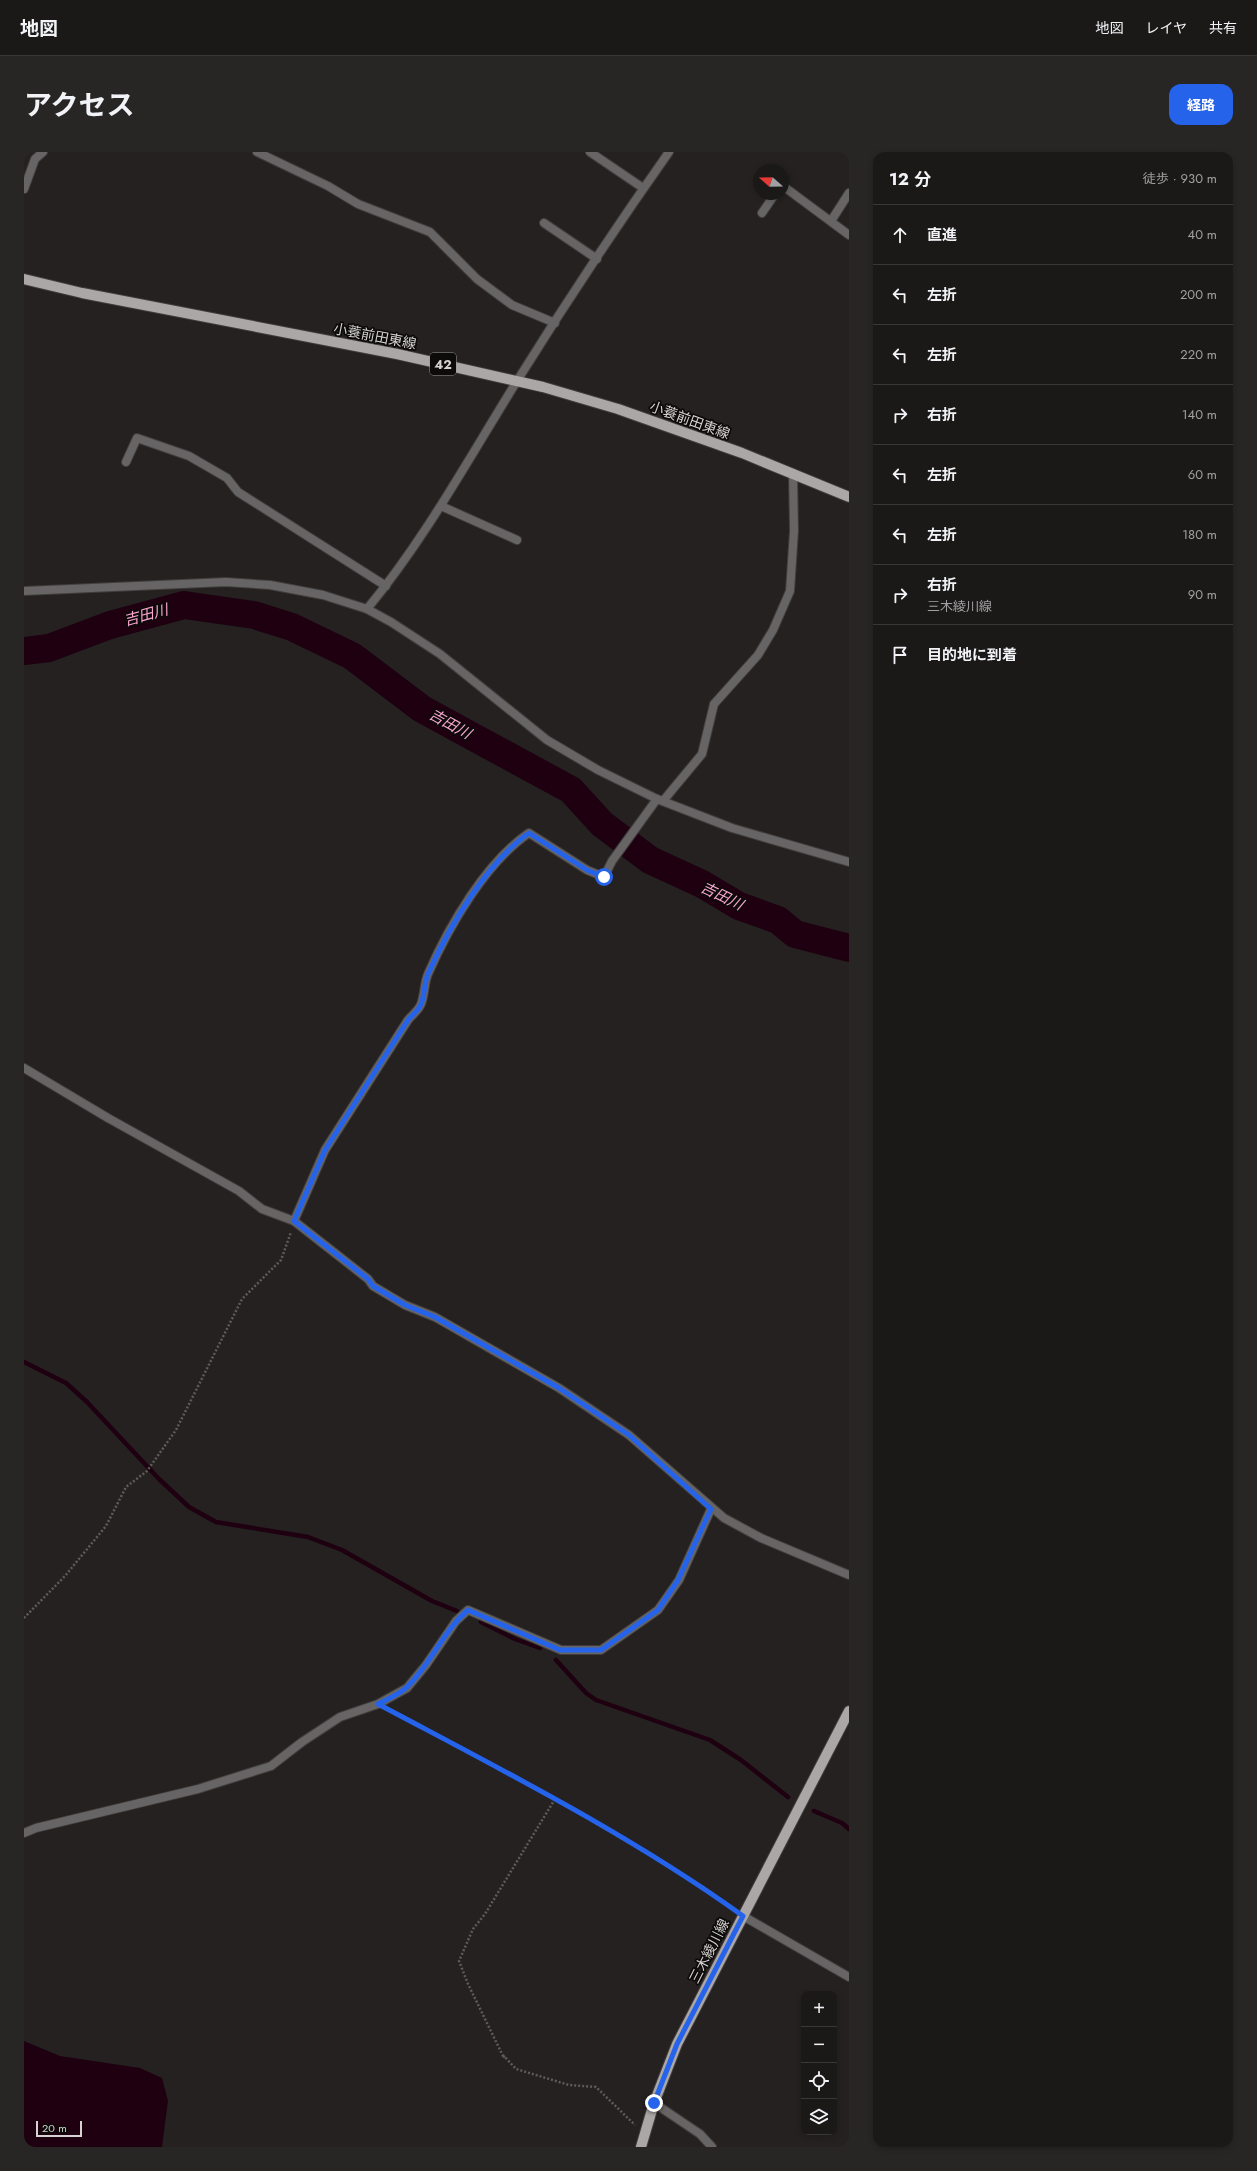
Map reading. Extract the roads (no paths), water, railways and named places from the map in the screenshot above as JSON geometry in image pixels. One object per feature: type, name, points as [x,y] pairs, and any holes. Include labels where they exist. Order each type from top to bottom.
[{"type":"main road","name":"小蓑前田東線","points":[[24,279],[82,293],[397,354],[517,380],[618,409],[793,473],[849,497]]},
{"type":"main road","name":"三木綾川線","points":[[641,2147],[654,2103],[677,2044],[849,1711]]},
{"type":"street","points":[[24,189],[35,159],[43,152]]},
{"type":"street","points":[[257,152],[328,186],[358,204],[430,232],[477,279],[512,305],[555,323]]},
{"type":"street","points":[[590,152],[643,188]]},
{"type":"street","points":[[368,609],[386,586],[441,506],[517,380],[643,188],[669,152]]},
{"type":"street","points":[[789,190],[849,235]]},
{"type":"street","points":[[831,222],[849,193]]},
{"type":"street","points":[[762,212],[771,200]]},
{"type":"street","points":[[544,223],[597,258]]},
{"type":"street","points":[[126,462],[137,438],[189,456],[227,478],[238,492],[386,586]]},
{"type":"street","points":[[294,1221],[325,1150],[408,1020],[421,1005],[427,975],[462,911],[491,869],[512,845],[529,833],[587,870],[604,877],[612,861],[643,819],[702,754],[714,704],[758,655],[773,630],[790,591],[794,530],[793,473]]},
{"type":"street","points":[[441,506],[517,540]]},
{"type":"street","points":[[24,591],[226,582],[277,586],[322,595],[368,609],[440,654],[547,740],[598,770],[660,800],[732,828],[849,862]]},
{"type":"street","points":[[24,1068],[108,1118],[239,1191],[262,1209],[294,1221],[368,1279],[373,1286],[405,1305],[435,1317],[559,1388],[629,1435],[711,1509],[724,1518],[761,1538],[849,1575]]},
{"type":"street","points":[[24,1833],[36,1828],[198,1789],[271,1766],[302,1742],[340,1717],[378,1704],[407,1688],[456,1621],[468,1610],[560,1650],[601,1650],[658,1610],[678,1580],[711,1509]]},
{"type":"street","points":[[743,1916],[849,1977]]},
{"type":"street","points":[[654,2103],[700,2134],[712,2147]]},
{"type":"waterway","name":"吉田川","points":[[24,651],[49,648],[110,625],[184,605],[254,615],[292,627],[352,656],[422,709],[571,790],[602,824],[650,860],[702,884],[739,906],[778,920],[795,934],[849,948]]},
{"type":"waterway","points":[[24,1362],[66,1383],[87,1402],[159,1479],[189,1507],[216,1522],[308,1537],[342,1550],[432,1601],[457,1611]]},
{"type":"waterway","points":[[481,1622],[515,1639],[540,1648]]},
{"type":"waterway","points":[[556,1660],[586,1693],[596,1700],[710,1740],[741,1760],[788,1797]]},
{"type":"waterway","points":[[814,1811],[842,1823],[849,1829]]}]
